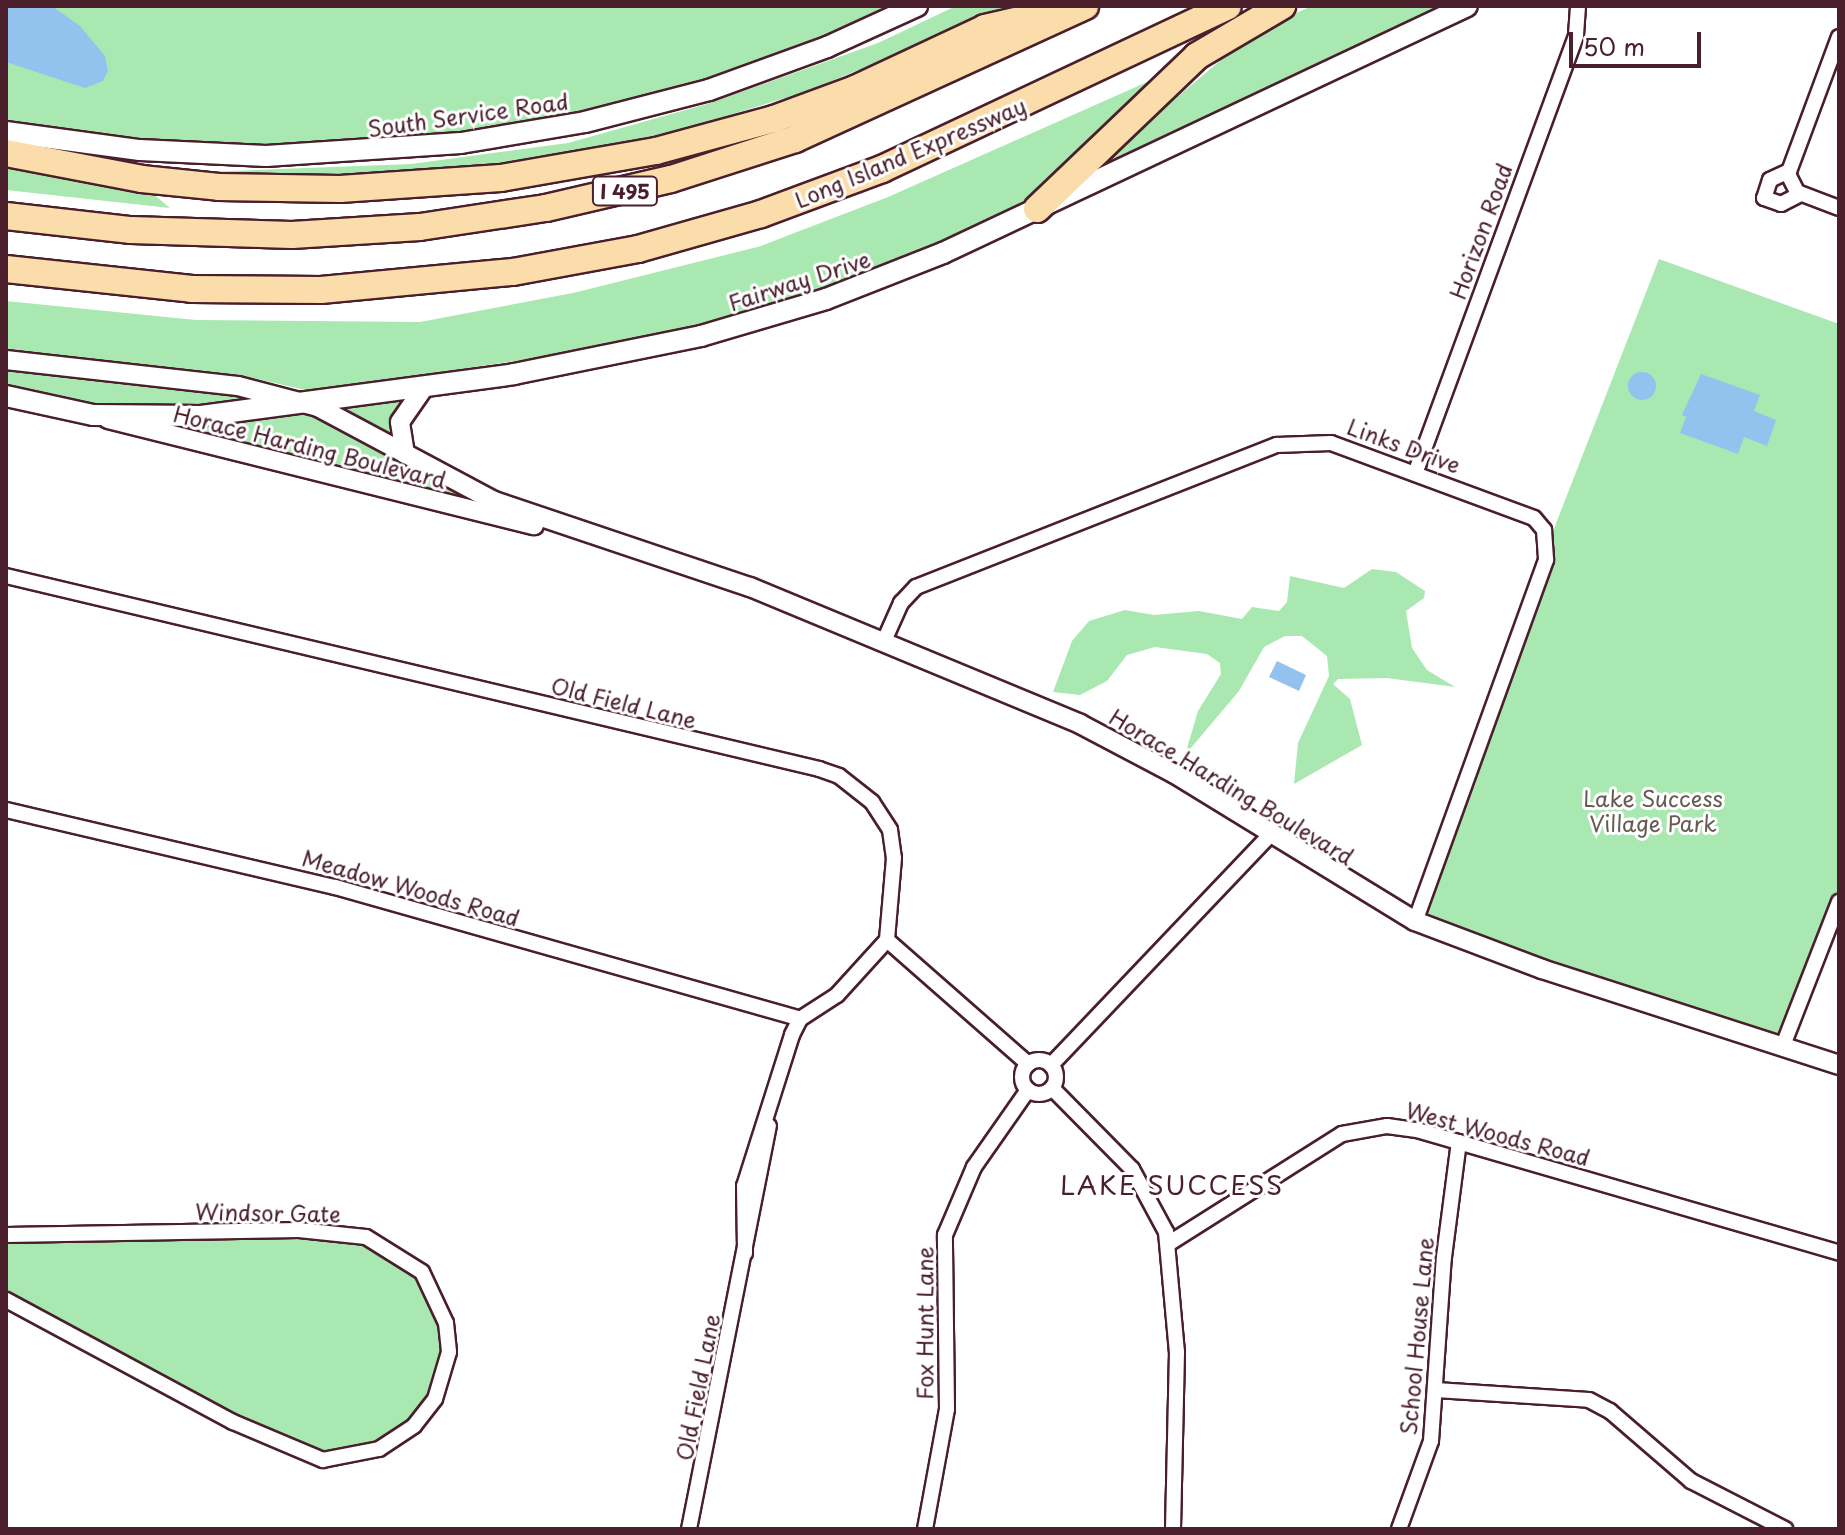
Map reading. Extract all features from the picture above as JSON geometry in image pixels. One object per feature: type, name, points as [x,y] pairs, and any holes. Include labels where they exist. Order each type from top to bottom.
[{"type":"highway","points":[[6,153],[142,179],[260,189],[409,186],[527,174],[656,151],[774,119],[855,89],[985,28],[1082,6]]},
{"type":"highway","name":"I 495","points":[[6,216],[167,233],[292,235],[420,227],[546,208],[696,172],[795,139],[1082,6]]},
{"type":"highway","name":"Long Island Expressway","points":[[6,269],[192,289],[321,290],[513,272],[638,249],[761,214],[882,169],[1228,6]]},
{"type":"highway","points":[[1037,209],[1197,56],[1282,6]]},
{"type":"main road","name":"South Service Road","points":[[6,132],[140,150],[266,156],[461,143],[585,122],[709,90],[827,47],[917,6]]},
{"type":"main road","name":"Fairway Drive","points":[[93,415],[182,418],[425,386],[577,363],[763,319],[884,277],[1037,209],[1467,6]]},
{"type":"main road","name":"Horace Harding Boulevard","points":[[6,396],[93,415]]},
{"type":"street","name":"Horizon Road","points":[[1416,471],[1576,35],[1578,6]]},
{"type":"street","points":[[1839,37],[1789,171],[1790,183],[1801,194],[1839,208]]},
{"type":"street","points":[[1789,171],[1770,180],[1764,198],[1781,204],[1801,194]]},
{"type":"street","name":"Horace Harding Boulevard","points":[[6,360],[238,386],[303,402],[494,501],[750,587],[1080,724],[1175,774],[1415,921],[1542,969],[1836,1066]]},
{"type":"street","points":[[405,454],[402,415],[425,386]]},
{"type":"street","name":"Horace Harding Boulevard","points":[[93,415],[488,516],[603,540]]},
{"type":"street","name":"Links Drive","points":[[884,641],[901,603],[916,587],[1277,445],[1331,443],[1416,471],[1534,518],[1544,530],[1547,551],[1415,921]]},
{"type":"street","name":"Old Field Lane","points":[[6,576],[828,772],[872,802],[890,830],[895,875],[887,940]]},
{"type":"street","name":"Meadow Woods Road","points":[[6,810],[335,887],[800,1019]]},
{"type":"street","points":[[1051,1065],[1270,835]]},
{"type":"street","points":[[1782,1048],[1839,902]]},
{"type":"street","points":[[800,1019],[837,995],[887,940],[1028,1064]]},
{"type":"street","name":"Old Field Lane","points":[[689,1529],[768,1149],[770,1113],[800,1019]]},
{"type":"street","points":[[1037,1060],[1051,1065],[1056,1079],[1052,1088],[1043,1094],[1028,1090],[1022,1080],[1028,1064],[1037,1060]]},
{"type":"street","points":[[1052,1088],[1132,1169],[1149,1192],[1168,1244],[1177,1352],[1173,1529]]},
{"type":"street","name":"Fox Hunt Lane","points":[[925,1529],[947,1409],[945,1235],[974,1167],[1028,1090]]},
{"type":"street","name":"West Woods Road","points":[[1168,1244],[1342,1134],[1404,1127],[1839,1253]]},
{"type":"street","name":"School House Lane","points":[[1399,1529],[1431,1441],[1444,1257],[1459,1142]]},
{"type":"street","name":"Windsor Gate","points":[[6,1235],[299,1230],[366,1237],[422,1272],[446,1323],[449,1352],[435,1399],[414,1426],[379,1449],[323,1460],[233,1422],[6,1300]]},
{"type":"street","points":[[1436,1390],[1589,1400],[1610,1411],[1691,1481],[1785,1529]]},
{"type":"green space","points":[[6,6],[905,6],[771,63],[537,128],[248,151],[6,127]]},
{"type":"green space","points":[[956,6],[1015,6],[860,77],[858,70],[808,91],[690,127],[582,153],[496,168],[383,177],[204,172],[411,164],[568,143],[707,104],[878,43]]},
{"type":"green space","points":[[1312,6],[1438,6],[1110,163],[1111,153],[1254,32]]},
{"type":"green space","points":[[1156,78],[1066,169],[1001,217],[802,298],[630,344],[310,391],[240,375],[6,350],[6,301],[196,320],[420,322],[573,293],[761,246],[888,197]]},
{"type":"green space","points":[[6,162],[147,189],[170,208],[6,190]]},
{"type":"green space","name":"Lake Success Village Park","points":[[1659,259],[1839,324],[1839,902],[1781,1049],[1415,921],[1548,544]]},
{"type":"green space","points":[[6,360],[303,402],[425,386],[410,403],[405,454],[603,540],[6,396]]},
{"type":"green space","points":[[1372,569],[1396,572],[1425,591],[1424,598],[1406,611],[1412,648],[1427,670],[1455,687],[1387,678],[1338,679],[1333,684],[1350,699],[1362,745],[1294,784],[1298,743],[1329,676],[1327,656],[1302,636],[1285,636],[1264,647],[1239,691],[1185,755],[1198,711],[1221,674],[1220,663],[1207,654],[1155,647],[1127,655],[1107,681],[1080,695],[1053,692],[1072,641],[1089,621],[1125,610],[1154,615],[1199,611],[1242,619],[1252,607],[1279,611],[1287,602],[1290,576],[1344,588]]},
{"type":"green space","points":[[6,1235],[366,1237],[410,1260],[446,1323],[443,1379],[394,1441],[323,1460],[6,1300]]},
{"type":"water","points":[[6,6],[52,6],[80,26],[105,56],[108,71],[103,81],[85,88],[6,62]]},
{"type":"water","points":[[1642,372],[1652,376],[1656,386],[1652,396],[1642,400],[1632,396],[1628,386],[1632,376]]},
{"type":"water","points":[[1701,374],[1760,395],[1754,411],[1776,420],[1767,446],[1744,437],[1738,454],[1680,433],[1686,417],[1682,415]]},
{"type":"water","points":[[1277,661],[1306,675],[1299,691],[1269,677]]},
{"type":"district","name":"LAKE SUCCESS","points":[[1172,1185]]}]
